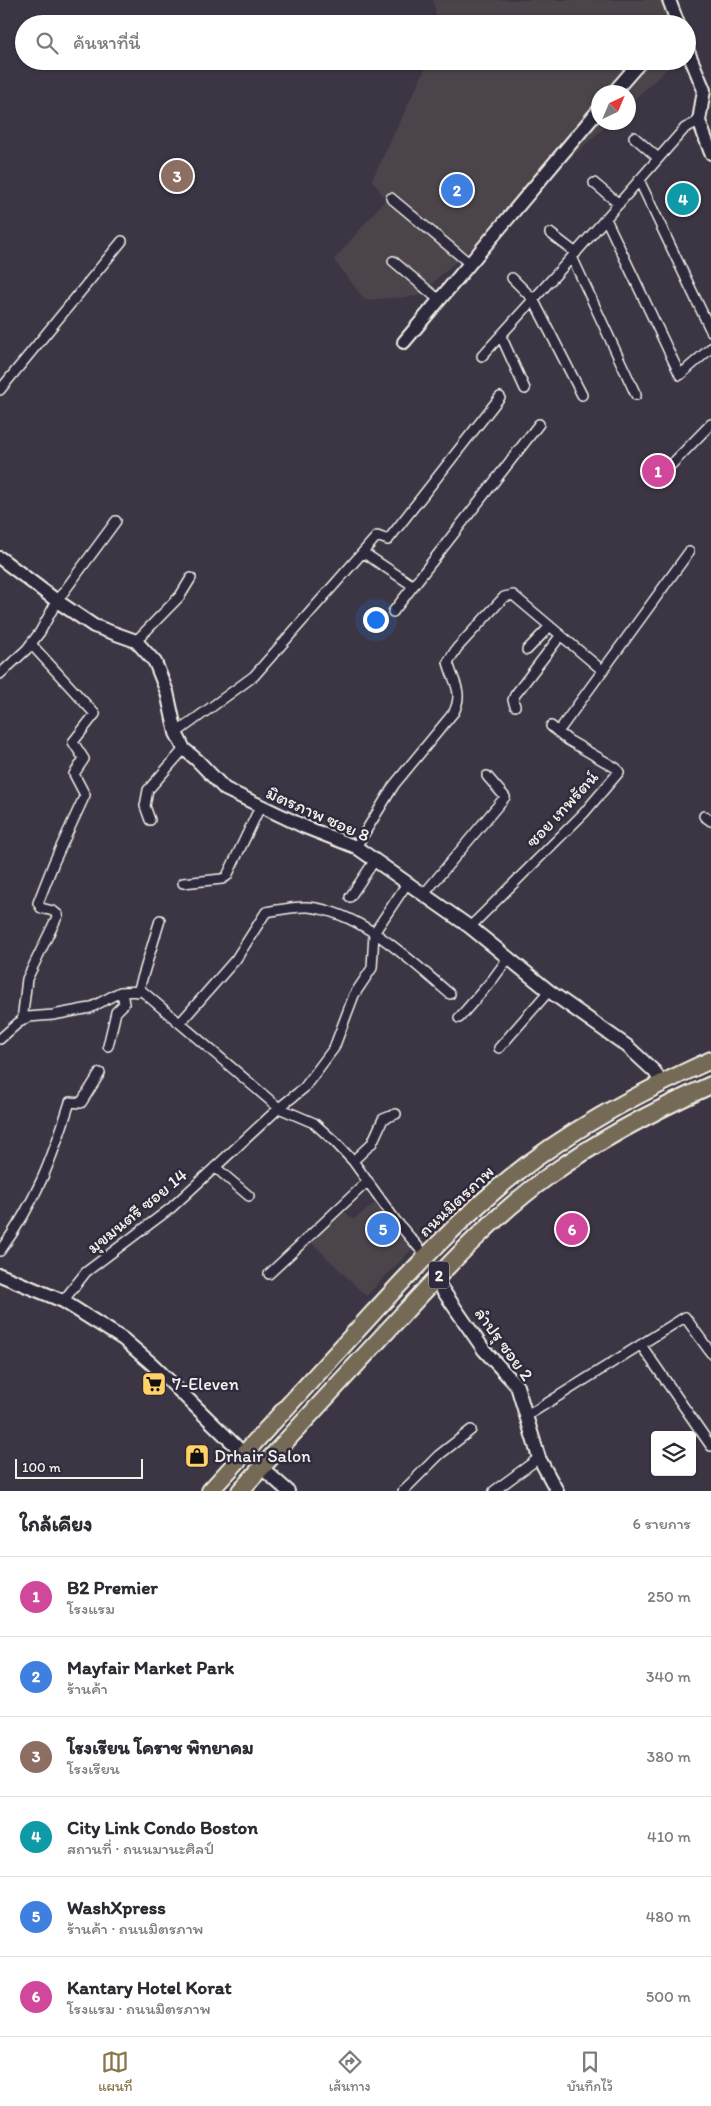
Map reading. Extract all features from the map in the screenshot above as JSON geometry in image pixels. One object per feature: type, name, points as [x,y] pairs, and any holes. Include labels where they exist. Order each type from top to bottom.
[{"type":"highway","name":"ถนนมิตรภาพ","points":[[210,1491],[426,1256],[499,1187],[539,1157],[592,1122],[661,1082],[711,1060]]},
{"type":"highway","name":"2","points":[[240,1491],[435,1279],[482,1232],[550,1175],[602,1141],[644,1117],[711,1085]]},
{"type":"street","points":[[668,0],[674,15]]},
{"type":"street","points":[[620,85],[633,70]]},
{"type":"street","points":[[696,70],[704,90],[699,121],[711,153]]},
{"type":"street","points":[[404,342],[438,299],[591,119]]},
{"type":"street","points":[[482,356],[606,220],[685,128],[699,121]]},
{"type":"street","points":[[634,137],[658,158]]},
{"type":"street","points":[[639,180],[711,331]]},
{"type":"street","points":[[594,183],[619,204]]},
{"type":"street","points":[[391,198],[470,263]]},
{"type":"street","points":[[606,220],[680,375],[711,348]]},
{"type":"street","points":[[550,233],[574,255],[636,395]]},
{"type":"street","points":[[0,390],[122,242]]},
{"type":"street","points":[[392,261],[438,299]]},
{"type":"street","points":[[512,278],[534,300],[582,395]]},
{"type":"street","points":[[501,336],[525,389]]},
{"type":"street","points":[[176,733],[254,676],[377,536],[388,540],[500,397]]},
{"type":"street","points":[[393,612],[412,585],[539,424]]},
{"type":"street","points":[[670,466],[711,424]]},
{"type":"street","points":[[0,674],[31,644],[57,601],[116,521]]},
{"type":"street","points":[[356,847],[394,785],[454,712],[459,702],[459,693],[448,662],[457,648],[504,597],[513,595],[602,670],[689,552]]},
{"type":"street","points":[[364,553],[412,585]]},
{"type":"street","name":"มิตรภาพ ซอย 8","points":[[0,558],[94,626],[136,641],[155,662],[167,692],[176,733],[184,749],[225,789],[260,807],[356,847],[470,927],[549,991],[627,1046],[655,1072],[661,1082]]},
{"type":"street","points":[[136,641],[180,596],[191,578]]},
{"type":"street","points":[[527,650],[550,626]]},
{"type":"street","points":[[515,706],[513,700],[515,694],[561,635]]},
{"type":"street","points":[[22,1021],[27,979],[58,915],[53,911],[41,908],[38,903],[54,862],[85,795],[74,774],[84,759],[73,742],[95,714],[31,644]]},
{"type":"street","name":"ซอย เทพรัตน์","points":[[470,927],[584,813],[619,772],[616,768],[555,729],[602,670]]},
{"type":"street","points":[[150,820],[145,806],[148,790],[184,749]]},
{"type":"street","points":[[424,894],[505,797],[487,776]]},
{"type":"street","points":[[183,883],[222,879],[227,876],[260,807]]},
{"type":"street","points":[[350,896],[375,860]]},
{"type":"street","points":[[374,933],[408,882]]},
{"type":"street","points":[[180,1023],[236,959],[266,912],[307,907],[339,915],[374,933],[450,994]]},
{"type":"street","points":[[138,992],[160,920]]},
{"type":"street","name":"มุขมนตรี ซอย 14","points":[[63,1301],[86,1272],[172,1208],[279,1108],[304,1088],[334,1048],[354,995],[372,968],[374,933]]},
{"type":"street","points":[[459,1018],[494,979],[509,957]]},
{"type":"street","points":[[0,1039],[28,1017],[53,1015],[90,1008],[104,999],[122,992],[142,991],[279,1108],[314,1124],[334,1141],[353,1161],[396,1221],[426,1256]]},
{"type":"street","points":[[499,1048],[549,991]]},
{"type":"street","points":[[108,1046],[116,1012],[124,1004],[122,992]]},
{"type":"street","points":[[0,1251],[36,1194],[52,1159],[70,1102],[81,1102],[100,1073]]},
{"type":"street","points":[[353,1161],[372,1143],[383,1120],[396,1114]]},
{"type":"street","points":[[215,1167],[249,1196]]},
{"type":"street","points":[[269,1274],[368,1181]]},
{"type":"street","points":[[0,1275],[63,1301],[123,1339],[152,1364],[244,1454]]},
{"type":"street","name":"ลำปรุ ซอย 2","points":[[435,1279],[484,1350],[517,1386],[539,1458],[557,1491]]},
{"type":"street","points":[[525,1417],[685,1317],[711,1353]]},
{"type":"street","points":[[641,1345],[711,1446]]},
{"type":"street","points":[[403,1491],[438,1454],[470,1430]]},
{"type":"street","points":[[494,1491],[539,1458]]},
{"type":"street","points":[[262,1468],[288,1491]]},
{"type":"shaded area","points":[[433,0],[663,0],[669,15],[436,15]]},
{"type":"shaded area","points":[[425,70],[666,70],[636,98],[636,85],[591,85],[591,130],[601,130],[418,296],[365,300],[334,260],[386,199],[372,180]]},
{"type":"shaded area","points":[[377,1202],[411,1250],[366,1296],[309,1240],[342,1208],[353,1220]]},
{"type":"place","name":"โรงเรียน โคราช พิทยาคม","points":[[177,176]]},
{"type":"place","name":"Mayfair Market Park","points":[[457,190]]},
{"type":"place","name":"City Link Condo Boston","points":[[683,199]]},
{"type":"place","name":"B2 Premier","points":[[658,471]]},
{"type":"place","name":"WashXpress","points":[[383,1229]]},
{"type":"place","name":"Kantary Hotel Korat","points":[[572,1229]]},
{"type":"place","name":"7-Eleven","points":[[154,1384]]},
{"type":"place","name":"Drhair Salon","points":[[197,1456]]}]
